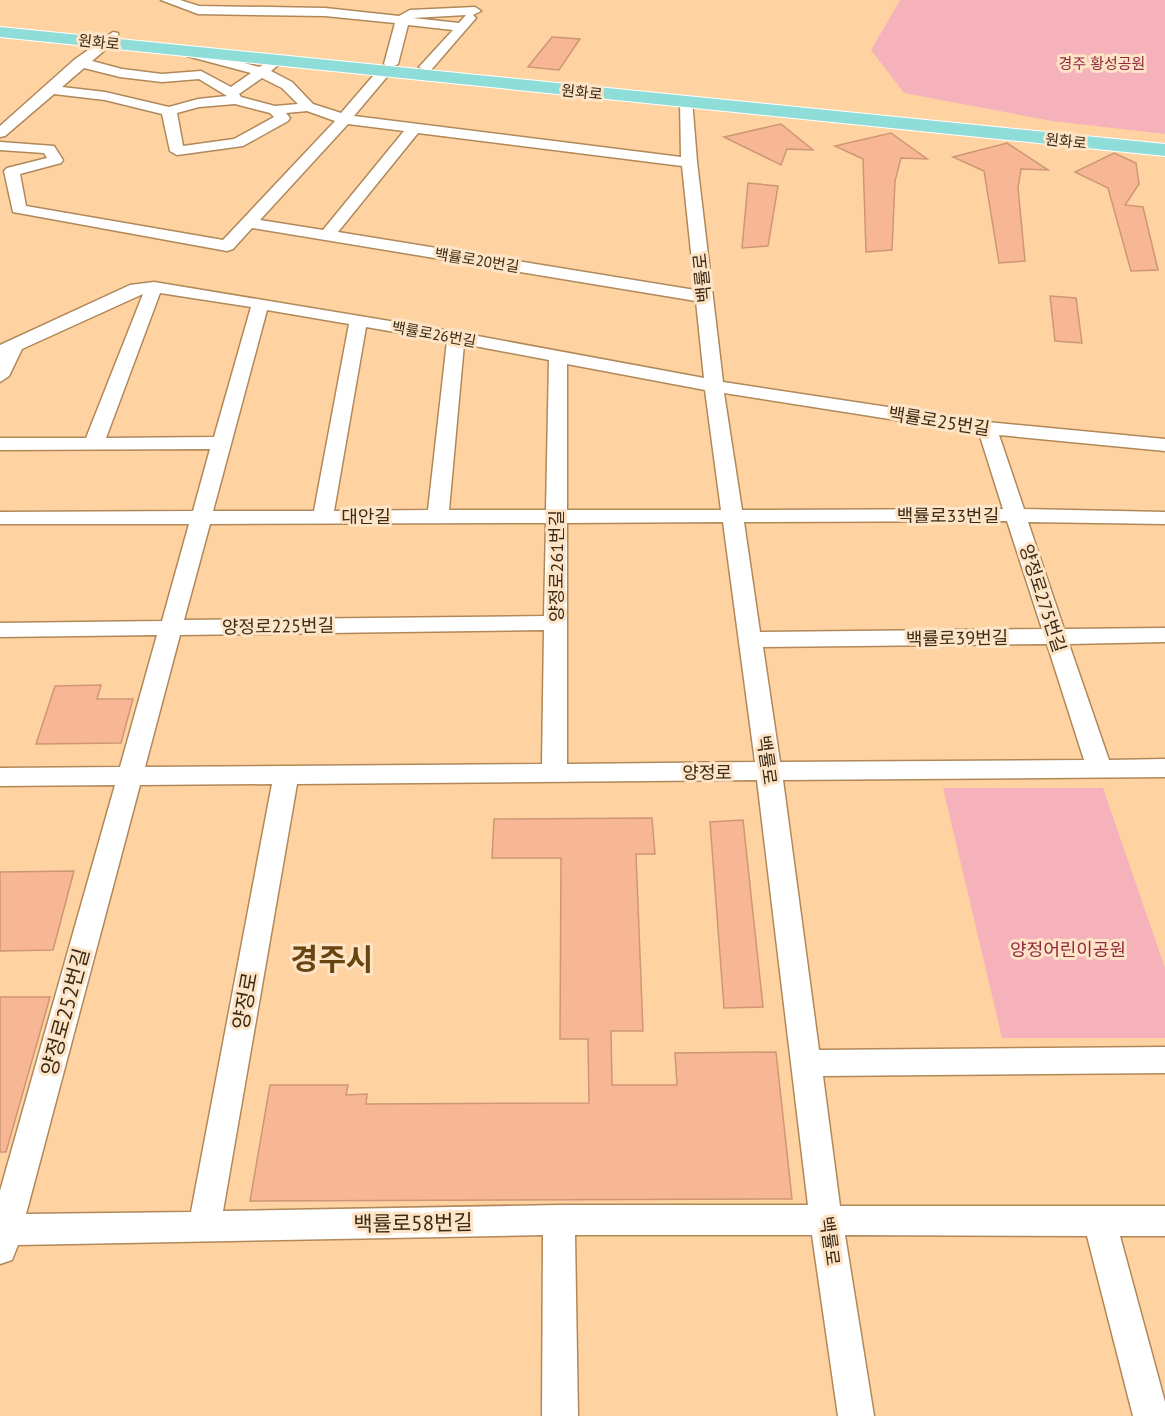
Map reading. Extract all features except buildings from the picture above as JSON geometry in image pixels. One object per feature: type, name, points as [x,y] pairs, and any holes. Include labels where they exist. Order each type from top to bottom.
[{"type":"main road","name":"원화로","points":[[0,24],[184,51],[276,61],[387,68],[426,67],[1165,150]]},
{"type":"main road","name":"원화로","points":[[0,32],[108,39],[687,98],[1165,142]]},
{"type":"street","points":[[167,0],[208,11],[325,12],[462,27]]},
{"type":"street","points":[[426,67],[486,0]]},
{"type":"street","points":[[0,146],[50,149],[56,160],[12,171],[19,209],[227,246],[344,119],[387,68],[403,19],[410,14],[476,11]]},
{"type":"street","points":[[3,126],[108,39]]},
{"type":"street","points":[[184,51],[261,72],[302,96],[308,107]]},
{"type":"street","points":[[48,89],[105,96],[170,111],[198,103],[234,97],[276,61]]},
{"type":"street","points":[[79,63],[96,65],[120,73],[162,78],[201,75],[234,97],[275,110],[308,107],[344,119],[689,162]]},
{"type":"street","name":"백률로","points":[[687,98],[689,162],[714,386],[769,772],[826,1221],[856,1416]]},
{"type":"street","points":[[170,111],[177,151],[238,143],[283,118],[275,110]]},
{"type":"street","points":[[327,236],[415,127]]},
{"type":"street","name":"백률로20번길","points":[[250,223],[704,297]]},
{"type":"street","points":[[94,443],[154,287]]},
{"type":"street","name":"백률로26번길","points":[[7,349],[136,289],[154,287],[456,337],[714,386]]},
{"type":"street","name":"양정로252번길","points":[[2,1237],[260,304]]},
{"type":"street","points":[[323,516],[358,321]]},
{"type":"street","points":[[438,515],[456,337]]},
{"type":"street","points":[[0,376],[7,349]]},
{"type":"street","name":"양정로261번길","points":[[554,773],[558,358]]},
{"type":"street","name":"백률로25번길","points":[[714,386],[987,428],[1165,445]]},
{"type":"street","name":"양정로275번길","points":[[987,428],[1099,768]]},
{"type":"street","points":[[0,444],[222,443]]},
{"type":"street","name":"대안길","points":[[0,518],[438,515],[731,516]]},
{"type":"street","name":"백률로33번길","points":[[731,516],[1015,515],[1165,518]]},
{"type":"street","name":"양정로225번길","points":[[0,630],[556,623]]},
{"type":"street","name":"백률로39번길","points":[[749,640],[1165,635]]},
{"type":"street","name":"양정로","points":[[0,777],[1165,768]]},
{"type":"street","name":"양정로","points":[[204,1228],[286,774]]},
{"type":"street","points":[[807,1063],[1165,1060]]},
{"type":"street","points":[[559,1220],[560,1416]]},
{"type":"street","name":"백률로58번길","points":[[2,1237],[204,1228],[559,1220],[1165,1221]]},
{"type":"street","points":[[1100,1222],[1151,1416]]},
{"type":"green space","name":"경주 황성공원","points":[[900,0],[1165,0],[1165,134],[1052,121],[904,93],[871,50]]},
{"type":"green space","name":"양정어린이공원","points":[[943,788],[1103,788],[1165,968],[1165,1038],[1002,1038]]},
{"type":"district","name":"경주시","points":[[332,958]]}]
